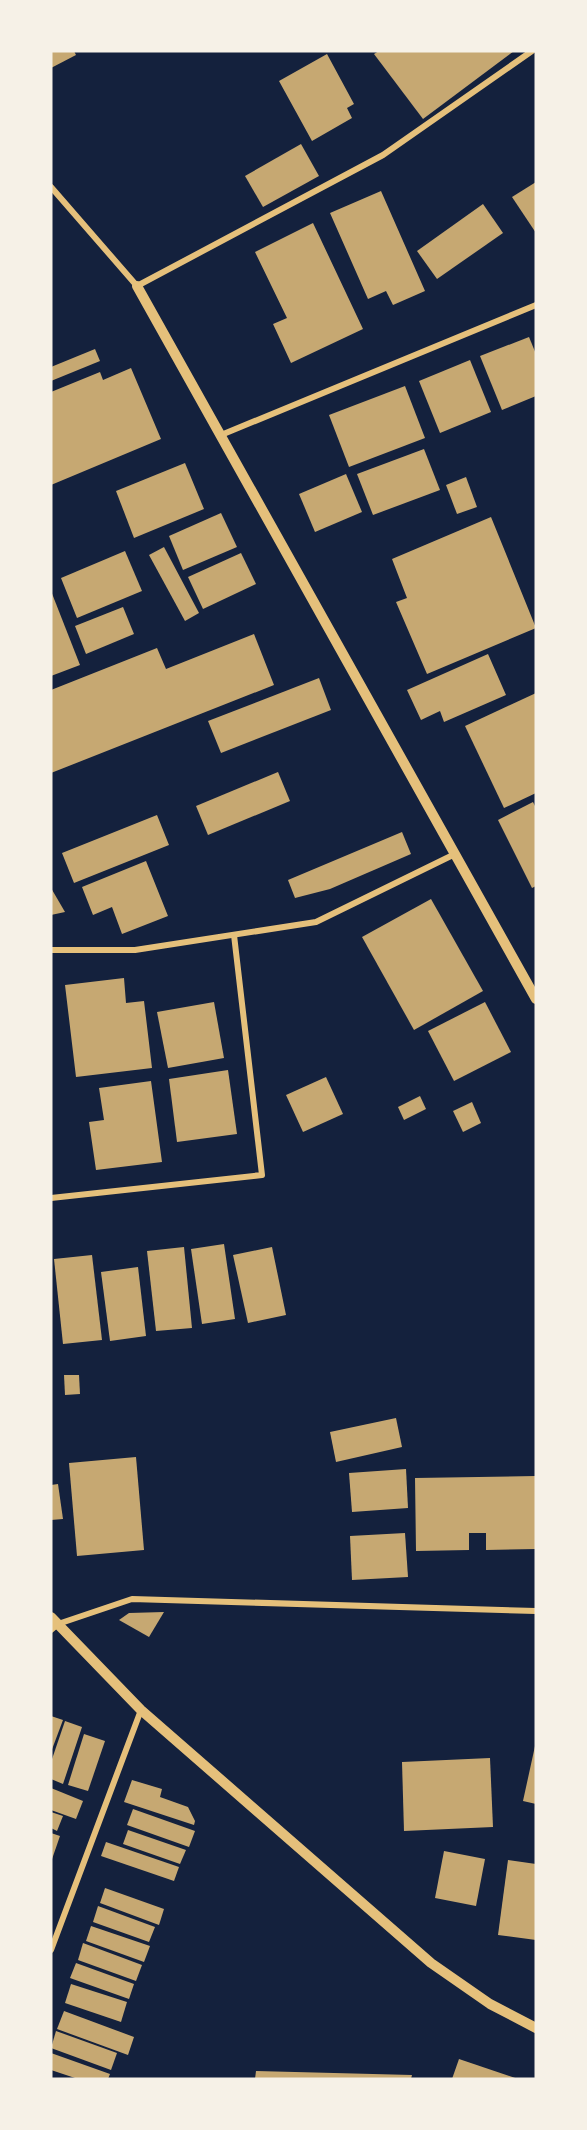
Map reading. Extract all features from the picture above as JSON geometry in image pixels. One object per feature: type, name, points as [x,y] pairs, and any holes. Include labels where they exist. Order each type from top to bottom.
[{"type":"street","points":[[137,286],[383,155],[532,51]]},
{"type":"street","points":[[51,187],[137,286],[536,999]]},
{"type":"street","points":[[221,435],[536,305]]},
{"type":"street","points":[[51,950],[135,950],[316,922],[455,854]]},
{"type":"street","points":[[51,1198],[262,1175],[234,935]]},
{"type":"street","points":[[536,1611],[132,1599],[53,1624],[141,1710],[432,1964],[490,2004],[536,2028]]},
{"type":"street","points":[[51,1950],[141,1710]]},
{"type":"building","points":[[51,51],[74,51],[76,55],[51,68]]},
{"type":"building","points":[[379,51],[514,51],[423,119],[374,54]]},
{"type":"building","points":[[327,54],[354,104],[347,108],[352,118],[312,141],[279,81]]},
{"type":"building","points":[[301,144],[319,176],[263,207],[245,176]]},
{"type":"building","points":[[536,182],[536,233],[512,197]]},
{"type":"building","points":[[381,191],[425,291],[393,305],[386,291],[368,299],[330,213]]},
{"type":"building","points":[[483,204],[503,233],[437,279],[417,251]]},
{"type":"building","points":[[313,223],[363,329],[291,363],[273,324],[287,318],[255,252]]},
{"type":"building","points":[[529,337],[536,354],[536,396],[502,410],[480,356]]},
{"type":"building","points":[[95,349],[100,361],[51,381],[51,367]]},
{"type":"building","points":[[470,360],[491,412],[440,433],[419,381]]},
{"type":"building","points":[[131,368],[161,439],[51,485],[51,392],[100,372],[103,380]]},
{"type":"building","points":[[405,386],[425,438],[349,467],[329,415]]},
{"type":"building","points":[[424,449],[440,490],[373,515],[357,474]]},
{"type":"building","points":[[185,463],[204,509],[134,538],[116,491]]},
{"type":"building","points":[[346,474],[362,512],[315,532],[299,494]]},
{"type":"building","points":[[466,477],[477,507],[457,514],[446,485]]},
{"type":"building","points":[[221,513],[237,547],[183,570],[169,536]]},
{"type":"building","points":[[491,517],[536,628],[427,674],[396,602],[407,598],[392,559]]},
{"type":"building","points":[[164,547],[199,613],[185,621],[149,555]]},
{"type":"building","points":[[125,551],[142,591],[77,618],[61,578]]},
{"type":"building","points":[[241,553],[256,584],[203,609],[188,577]]},
{"type":"building","points":[[51,591],[80,665],[51,676]]},
{"type":"building","points":[[123,607],[134,634],[86,654],[75,626]]},
{"type":"building","points":[[254,634],[274,685],[51,773],[51,690],[157,648],[166,669]]},
{"type":"building","points":[[488,654],[506,695],[444,722],[440,711],[421,720],[407,690]]},
{"type":"building","points":[[319,678],[331,710],[221,753],[208,721]]},
{"type":"building","points":[[536,693],[536,793],[504,808],[465,726]]},
{"type":"building","points":[[278,772],[290,801],[208,835],[196,806]]},
{"type":"building","points":[[533,802],[536,808],[536,886],[532,888],[498,820]]},
{"type":"building","points":[[157,815],[169,845],[74,883],[62,853]]},
{"type":"building","points":[[402,832],[411,854],[330,889],[295,898],[288,880]]},
{"type":"building","points":[[146,861],[168,916],[122,934],[112,907],[93,915],[82,887]]},
{"type":"building","points":[[51,888],[65,912],[51,915]]},
{"type":"building","points":[[431,899],[483,991],[414,1030],[362,937]]},
{"type":"building","points":[[124,978],[126,1003],[144,1001],[152,1068],[76,1077],[65,985]]},
{"type":"building","points":[[214,1002],[224,1058],[168,1068],[157,1012]]},
{"type":"building","points":[[485,1002],[511,1052],[454,1081],[428,1031]]},
{"type":"building","points":[[228,1070],[237,1134],[177,1142],[169,1079]]},
{"type":"building","points":[[326,1077],[343,1114],[303,1132],[286,1095]]},
{"type":"building","points":[[151,1081],[162,1162],[96,1170],[89,1122],[104,1120],[99,1088]]},
{"type":"building","points":[[420,1096],[426,1109],[404,1120],[398,1107]]},
{"type":"building","points":[[472,1102],[481,1123],[463,1132],[453,1111]]},
{"type":"building","points":[[224,1244],[235,1319],[202,1324],[191,1249]]},
{"type":"building","points":[[184,1247],[192,1328],[156,1331],[147,1251]]},
{"type":"building","points":[[272,1247],[286,1315],[248,1323],[233,1255]]},
{"type":"building","points":[[92,1255],[102,1340],[63,1344],[54,1259]]},
{"type":"building","points":[[138,1267],[146,1336],[110,1341],[101,1272]]},
{"type":"building","points":[[64,1375],[79,1375],[80,1394],[65,1395]]},
{"type":"building","points":[[396,1418],[402,1447],[336,1462],[330,1432]]},
{"type":"building","points":[[136,1457],[144,1550],[77,1556],[69,1463]]},
{"type":"building","points":[[406,1469],[408,1508],[352,1512],[349,1473]]},
{"type":"building","points":[[536,1476],[536,1549],[486,1550],[486,1533],[469,1533],[469,1550],[416,1551],[415,1478]]},
{"type":"building","points":[[58,1484],[63,1519],[51,1520],[51,1485]]},
{"type":"building","points":[[405,1533],[408,1577],[352,1580],[350,1536]]},
{"type":"building","points":[[164,1612],[149,1637],[119,1620],[129,1613]]},
{"type":"building","points":[[51,1716],[63,1720],[51,1752]]},
{"type":"building","points":[[65,1721],[82,1727],[63,1784],[51,1779],[51,1762]]},
{"type":"building","points":[[84,1734],[105,1741],[88,1791],[68,1785]]},
{"type":"building","points":[[536,1746],[536,1804],[523,1801]]},
{"type":"building","points":[[490,1758],[493,1827],[404,1831],[402,1762]]},
{"type":"building","points":[[132,1780],[162,1789],[160,1797],[188,1807],[195,1821],[194,1825],[124,1802]]},
{"type":"building","points":[[51,1788],[83,1801],[76,1819],[51,1810]]},
{"type":"building","points":[[133,1809],[195,1831],[189,1847],[127,1825]]},
{"type":"building","points":[[51,1812],[63,1816],[57,1831],[51,1828]]},
{"type":"building","points":[[128,1830],[186,1850],[180,1864],[123,1844]]},
{"type":"building","points":[[51,1833],[60,1836],[51,1862]]},
{"type":"building","points":[[106,1842],[179,1867],[174,1881],[101,1856]]},
{"type":"building","points":[[444,1851],[485,1859],[476,1906],[435,1898]]},
{"type":"building","points":[[508,1860],[536,1864],[536,1940],[498,1935]]},
{"type":"building","points":[[105,1888],[164,1909],[159,1925],[100,1903]]},
{"type":"building","points":[[98,1906],[155,1927],[149,1942],[93,1922]]},
{"type":"building","points":[[91,1926],[150,1946],[144,1962],[86,1941]]},
{"type":"building","points":[[83,1943],[142,1965],[136,1981],[78,1960]]},
{"type":"building","points":[[76,1963],[134,1984],[129,1999],[70,1978]]},
{"type":"building","points":[[71,1984],[127,2002],[121,2022],[65,2003]]},
{"type":"building","points":[[64,2011],[134,2037],[128,2055],[57,2029]]},
{"type":"building","points":[[56,2031],[117,2053],[111,2070],[51,2048]]},
{"type":"building","points":[[51,2053],[110,2074],[108,2079],[78,2079],[51,2070]]},
{"type":"building","points":[[459,2059],[518,2079],[452,2079]]},
{"type":"building","points":[[256,2071],[412,2075],[411,2079],[255,2079]]}]
